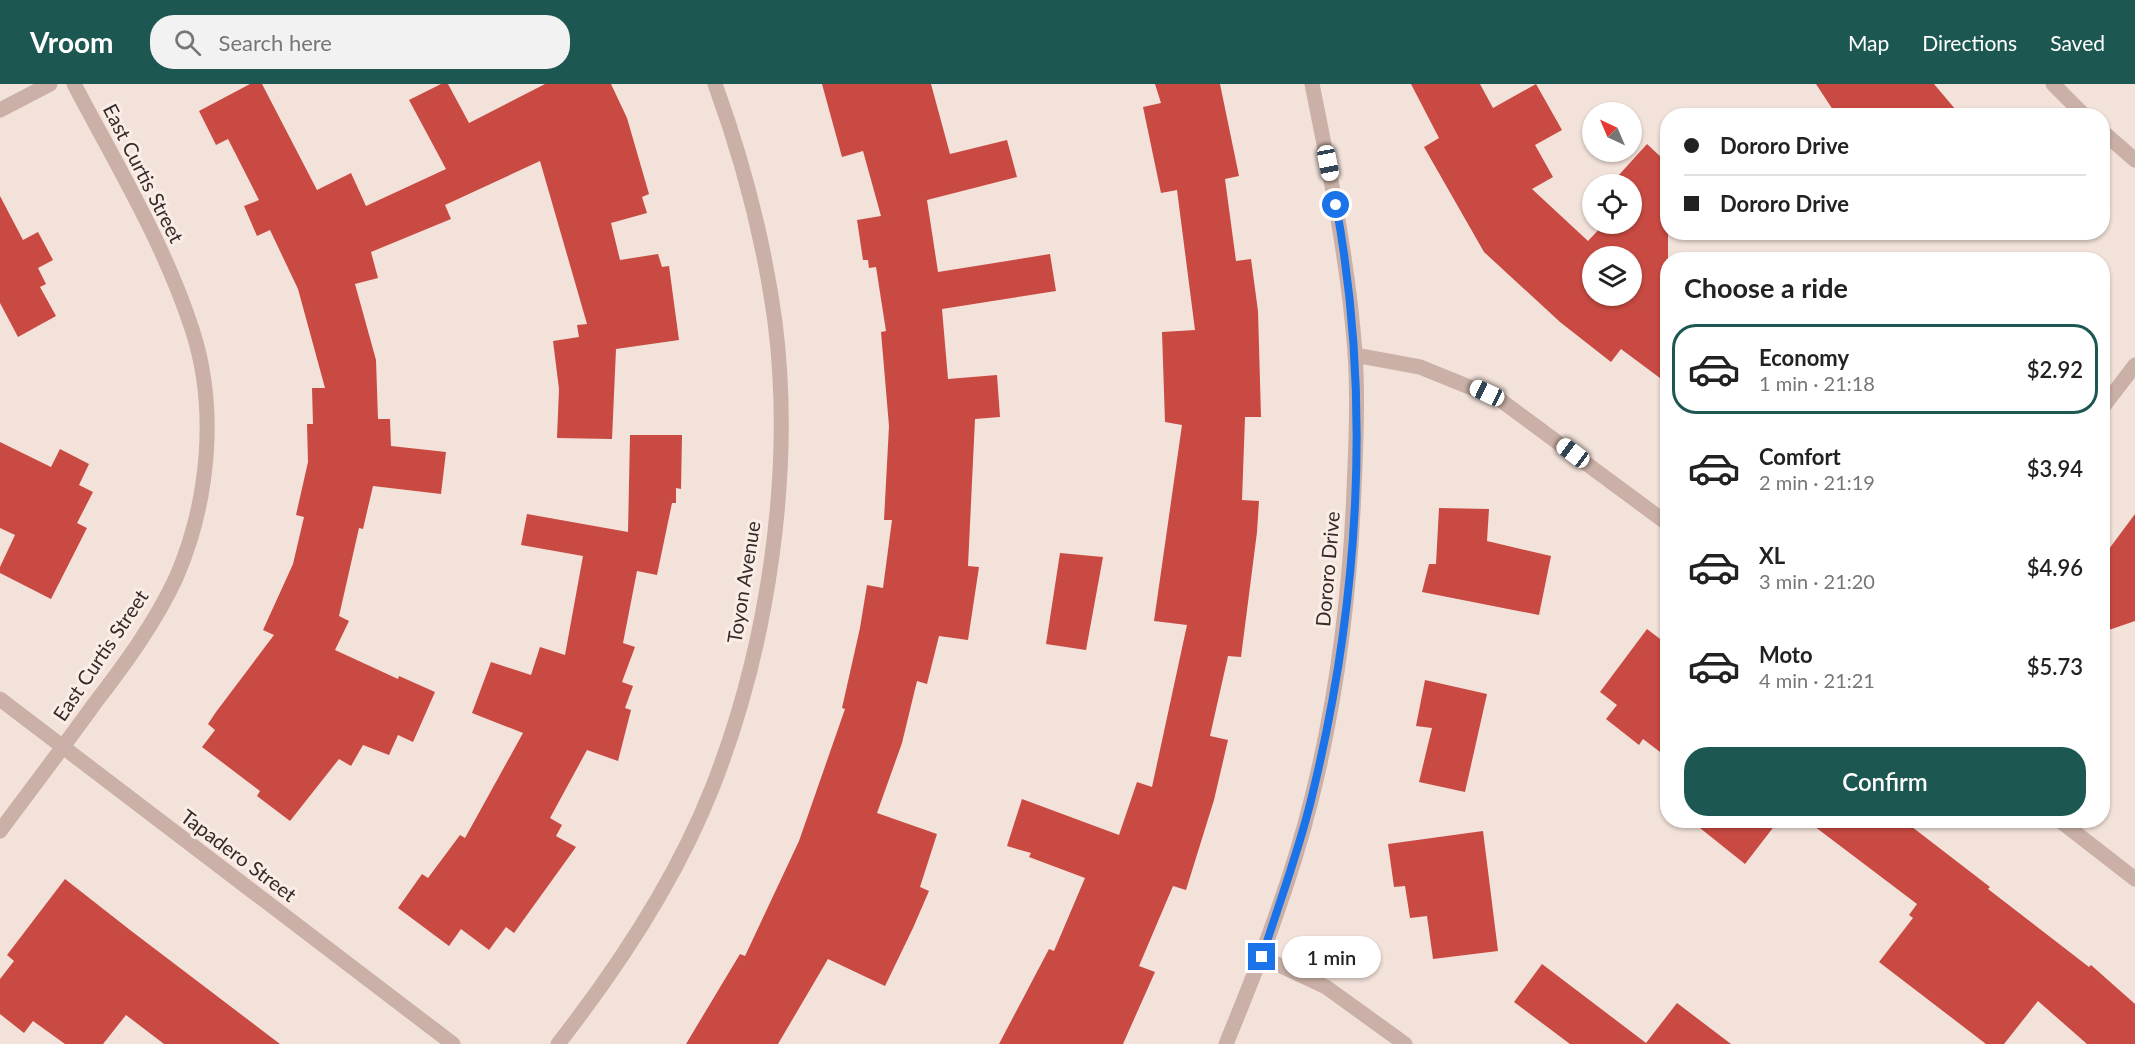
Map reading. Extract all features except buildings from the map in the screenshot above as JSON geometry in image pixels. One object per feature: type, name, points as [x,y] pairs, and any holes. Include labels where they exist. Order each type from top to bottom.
[{"type":"street","points":[[0,110],[50,84]]},
{"type":"street","name":"East Curtis Street","points":[[0,831],[131,655],[156,616],[176,576],[199,499],[207,418],[203,378],[193,332],[178,288],[149,225],[74,84]]},
{"type":"street","name":"Toyon Avenue","points":[[558,1044],[623,952],[689,840],[713,787],[734,729],[765,597],[780,462],[780,395],[775,325],[766,265],[754,213],[738,150],[715,84]]},
{"type":"street","name":"Dororo Drive","points":[[1226,1044],[1262,957],[1312,797],[1338,672],[1352,544],[1356,449],[1355,355],[1340,226],[1312,84]]},
{"type":"street","points":[[2053,84],[2077,108]]},
{"type":"street","points":[[2110,138],[2135,160]]},
{"type":"street","points":[[1355,355],[1420,367],[1499,399],[1660,518]]},
{"type":"street","points":[[2110,398],[2135,365]]},
{"type":"street","name":"Tapadero Street","points":[[0,699],[453,1044]]},
{"type":"street","points":[[2069,828],[2135,879]]},
{"type":"street","points":[[1262,957],[1326,987],[1405,1044]]},
{"type":"route","points":[[1262,957],[1300,841],[1324,745],[1338,672],[1352,544],[1356,449],[1355,355],[1348,281],[1336,205]]}]
